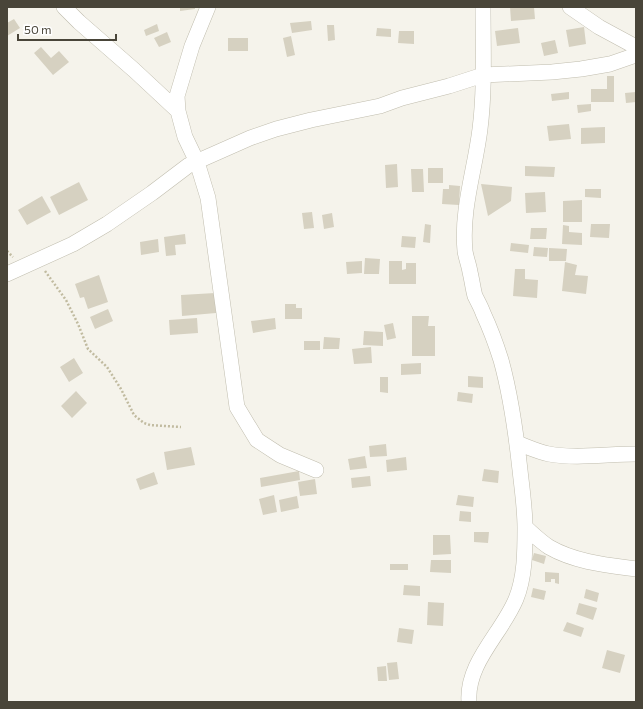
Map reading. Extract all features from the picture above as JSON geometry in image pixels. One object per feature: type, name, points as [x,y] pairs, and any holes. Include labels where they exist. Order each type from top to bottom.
[{"type":"street","points":[[64,7],[178,111]]},
{"type":"street","points":[[208,7],[184,69],[177,96],[178,111],[185,137],[197,162],[208,198],[237,408],[257,440],[280,455],[316,470]]},
{"type":"street","points":[[469,702],[468,694],[471,679],[478,663],[497,634],[517,597],[521,582],[525,526],[517,443],[512,410],[501,360],[494,339],[475,296],[465,253],[464,227],[471,173],[483,103],[482,7]]},
{"type":"street","points":[[570,7],[599,27],[636,47]]},
{"type":"street","points":[[7,274],[73,244],[107,224],[152,194],[179,172],[197,162],[250,138],[276,129],[311,120],[380,106],[402,98],[449,86],[483,75],[552,72],[588,68],[610,64],[636,55]]},
{"type":"street","points":[[517,443],[536,450],[560,455],[636,454]]},
{"type":"street","points":[[525,526],[548,546],[575,559],[614,566],[636,568]]},
{"type":"path","points":[[42,259],[42,267],[66,300],[88,349],[107,367],[134,415],[144,423],[150,425],[181,427]]},
{"type":"building","points":[[180,7],[195,7],[195,9],[180,11]]},
{"type":"building","points":[[510,7],[534,7],[535,19],[511,21]]},
{"type":"building","points":[[14,19],[20,28],[7,36],[7,23]]},
{"type":"building","points":[[311,21],[312,30],[292,33],[290,23]]},
{"type":"building","points":[[157,24],[159,31],[146,36],[144,30]]},
{"type":"building","points":[[327,25],[334,25],[335,40],[328,41]]},
{"type":"building","points":[[584,27],[586,44],[569,47],[566,30]]},
{"type":"building","points":[[377,28],[391,29],[391,37],[376,36]]},
{"type":"building","points":[[518,28],[520,43],[497,46],[495,31]]},
{"type":"building","points":[[399,31],[414,31],[414,44],[398,43]]},
{"type":"building","points":[[167,32],[171,42],[159,47],[154,38]]},
{"type":"building","points":[[291,36],[295,55],[287,57],[283,38]]},
{"type":"building","points":[[228,38],[248,38],[248,51],[228,51]]},
{"type":"building","points":[[555,40],[558,53],[544,56],[541,43]]},
{"type":"building","points":[[41,47],[51,58],[59,51],[69,62],[53,75],[34,53]]},
{"type":"building","points":[[607,76],[614,76],[614,102],[591,102],[591,89],[607,89]]},
{"type":"building","points":[[569,92],[569,99],[552,101],[551,94]]},
{"type":"building","points":[[636,92],[636,102],[626,103],[625,93]]},
{"type":"building","points":[[591,104],[591,111],[578,113],[577,105]]},
{"type":"building","points":[[569,124],[571,139],[549,141],[547,126]]},
{"type":"building","points":[[605,127],[605,143],[581,144],[581,128]]},
{"type":"building","points":[[397,164],[398,187],[386,188],[385,165]]},
{"type":"building","points":[[525,166],[555,167],[554,177],[525,176]]},
{"type":"building","points":[[428,168],[443,168],[443,183],[428,183]]},
{"type":"building","points":[[411,169],[423,169],[424,192],[412,192]]},
{"type":"building","points":[[79,182],[88,200],[59,215],[50,197]]},
{"type":"building","points":[[481,184],[512,187],[511,201],[488,216]]},
{"type":"building","points":[[449,185],[460,186],[459,205],[442,204],[443,189],[449,189]]},
{"type":"building","points":[[585,189],[601,189],[601,198],[585,197]]},
{"type":"building","points":[[545,192],[546,212],[526,213],[525,193]]},
{"type":"building","points":[[42,196],[51,212],[27,225],[18,210]]},
{"type":"building","points":[[582,200],[582,222],[563,222],[563,201]]},
{"type":"building","points":[[312,212],[314,228],[304,229],[302,213]]},
{"type":"building","points":[[332,213],[334,227],[324,229],[322,215]]},
{"type":"building","points":[[425,224],[431,225],[430,243],[423,242]]},
{"type":"building","points":[[591,224],[610,224],[609,238],[590,237]]},
{"type":"building","points":[[563,225],[569,226],[569,232],[582,233],[582,245],[562,244]]},
{"type":"building","points":[[531,228],[547,228],[546,239],[530,239]]},
{"type":"building","points":[[185,234],[186,244],[175,245],[176,255],[166,256],[164,237]]},
{"type":"building","points":[[402,236],[416,237],[415,248],[401,247]]},
{"type":"building","points":[[158,239],[159,252],[141,255],[140,242]]},
{"type":"building","points":[[511,243],[529,245],[528,253],[510,251]]},
{"type":"building","points":[[534,247],[548,248],[547,257],[533,256]]},
{"type":"building","points":[[549,248],[567,249],[566,261],[549,261]]},
{"type":"building","points":[[365,258],[380,259],[379,274],[364,274]]},
{"type":"building","points":[[362,261],[362,273],[347,274],[346,262]]},
{"type":"building","points":[[389,261],[402,261],[402,270],[406,269],[406,263],[416,263],[416,284],[389,284]]},
{"type":"building","points":[[565,262],[577,265],[575,275],[588,276],[586,294],[562,291]]},
{"type":"building","points":[[515,269],[525,269],[525,279],[538,280],[537,298],[513,296]]},
{"type":"building","points":[[99,275],[108,302],[88,309],[84,297],[80,298],[75,284]]},
{"type":"building","points":[[215,293],[216,313],[182,316],[181,295]]},
{"type":"building","points":[[285,304],[296,304],[296,308],[302,308],[302,319],[285,319]]},
{"type":"building","points":[[108,309],[113,321],[95,329],[90,317]]},
{"type":"building","points":[[412,316],[429,316],[428,326],[435,326],[435,356],[412,356]]},
{"type":"building","points":[[197,318],[198,333],[170,335],[169,320]]},
{"type":"building","points":[[275,318],[276,329],[253,333],[251,321]]},
{"type":"building","points":[[393,323],[396,338],[387,340],[384,325]]},
{"type":"building","points":[[364,331],[383,332],[383,346],[363,345]]},
{"type":"building","points":[[324,337],[340,338],[339,349],[323,349]]},
{"type":"building","points":[[304,341],[320,341],[320,350],[304,350]]},
{"type":"building","points":[[371,347],[372,363],[354,364],[352,349]]},
{"type":"building","points":[[74,358],[83,373],[69,382],[60,367]]},
{"type":"building","points":[[421,363],[421,374],[401,375],[401,364]]},
{"type":"building","points":[[468,376],[483,377],[483,388],[468,387]]},
{"type":"building","points":[[380,377],[388,377],[388,393],[380,392]]},
{"type":"building","points":[[76,391],[87,403],[72,418],[61,406]]},
{"type":"building","points":[[458,392],[473,394],[472,403],[457,401]]},
{"type":"building","points":[[386,444],[387,456],[370,457],[369,446]]},
{"type":"building","points":[[191,447],[195,465],[167,470],[164,452]]},
{"type":"building","points":[[365,456],[367,468],[350,470],[348,459]]},
{"type":"building","points":[[406,457],[407,470],[387,472],[386,460]]},
{"type":"building","points":[[484,469],[499,471],[498,483],[482,481]]},
{"type":"building","points":[[299,471],[300,480],[261,487],[260,478]]},
{"type":"building","points":[[154,472],[158,484],[140,490],[136,479]]},
{"type":"building","points":[[370,476],[371,486],[352,488],[351,478]]},
{"type":"building","points":[[315,479],[317,494],[300,496],[298,482]]},
{"type":"building","points":[[274,495],[277,512],[263,515],[259,499]]},
{"type":"building","points":[[458,495],[474,497],[473,507],[456,505]]},
{"type":"building","points":[[297,496],[299,508],[281,512],[279,500]]},
{"type":"building","points":[[460,511],[471,512],[471,522],[459,521]]},
{"type":"building","points":[[474,532],[489,532],[488,543],[474,542]]},
{"type":"building","points":[[433,535],[450,535],[451,554],[433,555]]},
{"type":"building","points":[[534,553],[546,556],[544,564],[532,560]]},
{"type":"building","points":[[431,560],[451,560],[451,573],[430,572]]},
{"type":"building","points":[[390,564],[408,564],[408,570],[390,570]]},
{"type":"building","points":[[545,572],[559,573],[559,584],[555,583],[555,579],[551,579],[551,582],[545,582]]},
{"type":"building","points":[[404,585],[420,586],[420,596],[403,595]]},
{"type":"building","points":[[533,588],[546,591],[544,600],[531,597]]},
{"type":"building","points":[[586,589],[599,593],[597,602],[584,598]]},
{"type":"building","points":[[428,602],[444,603],[443,626],[427,625]]},
{"type":"building","points":[[579,603],[597,608],[593,620],[576,614]]},
{"type":"building","points":[[567,622],[584,628],[581,637],[563,631]]},
{"type":"building","points":[[399,628],[414,630],[412,644],[397,642]]},
{"type":"building","points":[[607,650],[625,655],[620,673],[602,668]]},
{"type":"building","points":[[397,662],[399,679],[389,680],[387,663]]},
{"type":"building","points":[[386,666],[387,681],[378,681],[377,667]]}]
